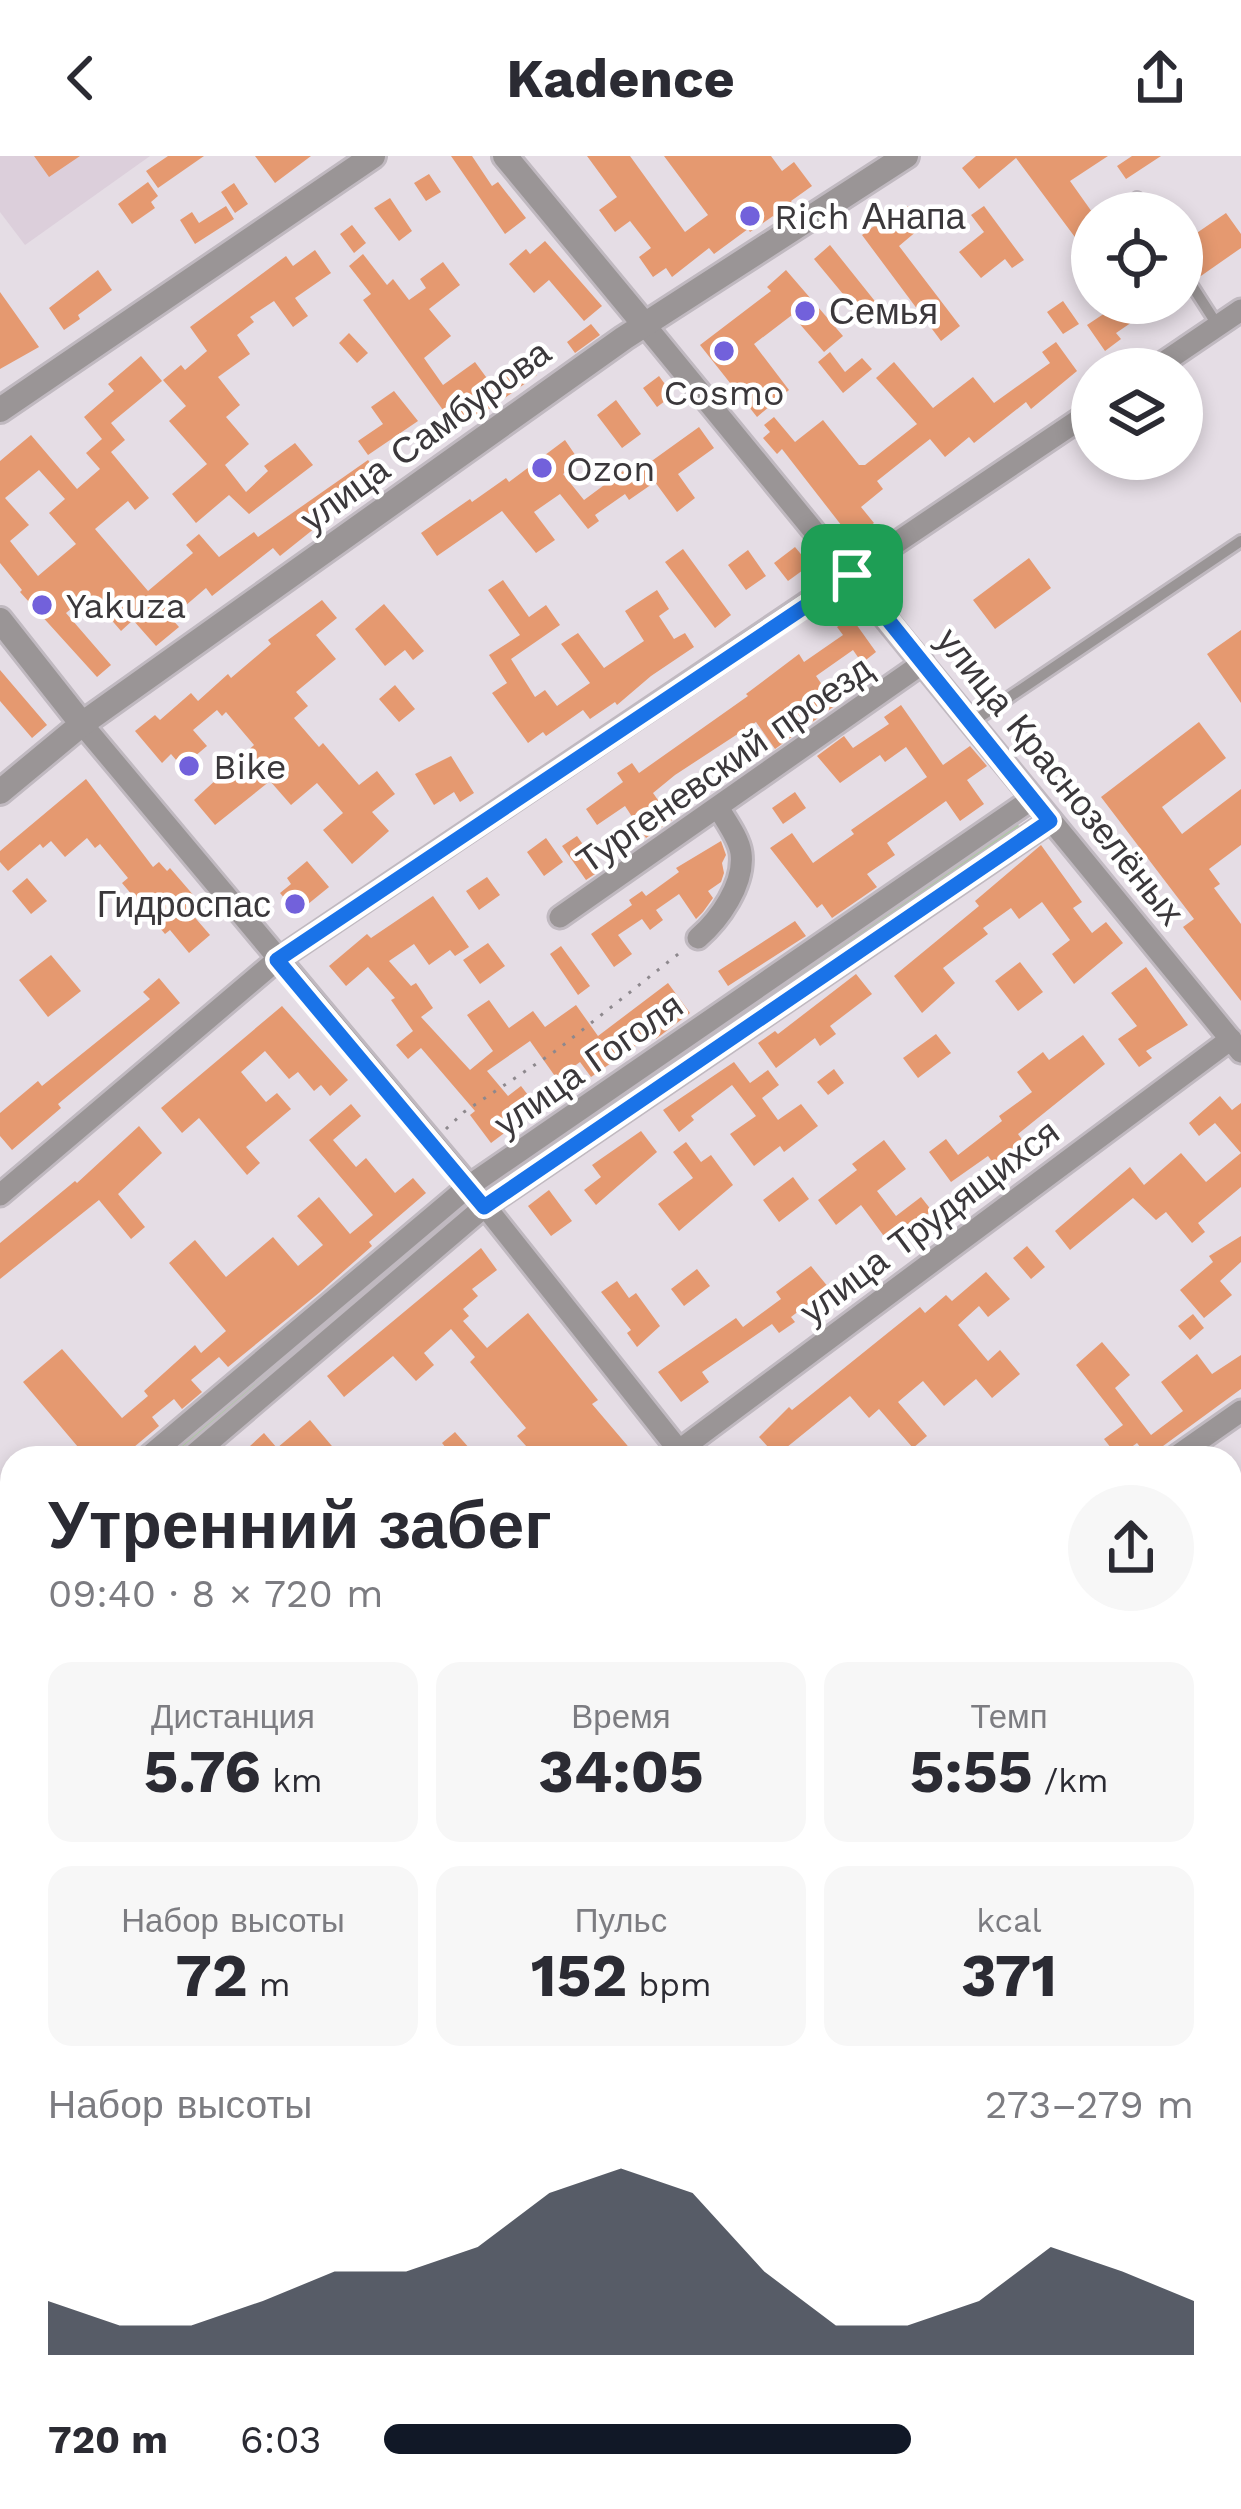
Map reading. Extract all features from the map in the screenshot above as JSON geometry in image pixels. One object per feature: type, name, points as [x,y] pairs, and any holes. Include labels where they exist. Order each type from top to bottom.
[{"type":"street","points":[[0,410],[373,156]]},
{"type":"street","name":"улица Краснозелёных","points":[[505,156],[1236,1045]]},
{"type":"street","name":"улица Самбурова","points":[[0,792],[82,724],[644,324],[906,156]]},
{"type":"street","points":[[1185,348],[1241,310]]},
{"type":"street","points":[[0,1195],[277,960],[1071,425]]},
{"type":"street","points":[[0,620],[277,960],[469,1186],[671,1446]]},
{"type":"street","name":"Тургеневский проезд","points":[[560,917],[923,662]]},
{"type":"street","name":"улица Гоголя","points":[[161,1446],[469,1186],[1032,799]]},
{"type":"street","points":[[698,938],[717,922],[739,868],[741,852],[719,809]]},
{"type":"street","name":"улица Гоголя","points":[[204,1446],[484,1207],[1050,821]]},
{"type":"street","name":"улица Трудящихся","points":[[690,1446],[1236,1045]]},
{"type":"street","points":[[1191,1446],[1241,1412]]},
{"type":"lane","points":[[1203,304],[1217,326]]},
{"type":"lane","points":[[971,723],[1241,542]]},
{"type":"path","points":[[431,1142],[464,1112],[557,1050],[698,938]]},
{"type":"shaded area","points":[[0,156],[150,156],[25,245],[0,212]]},
{"type":"green space","points":[[1014,819],[1024,833],[509,1185],[499,1171]]},
{"type":"green space","points":[[444,1217],[454,1229],[197,1446],[171,1446]]},
{"type":"building","points":[[34,156],[80,156],[49,177]]},
{"type":"building","points":[[168,156],[204,156],[158,188],[146,171]]},
{"type":"building","points":[[255,156],[311,156],[275,183]]},
{"type":"building","points":[[451,156],[472,156],[492,186],[498,182],[526,218],[505,234]]},
{"type":"building","points":[[587,156],[630,156],[685,232],[708,215],[664,156],[771,156],[782,171],[794,162],[812,186],[776,220],[773,216],[748,229],[714,254],[709,248],[672,277],[666,268],[653,277],[639,257],[651,248],[630,221],[615,232],[599,210],[617,197]]},
{"type":"building","points":[[976,156],[1108,156],[1070,181],[1078,192],[1071,192],[1071,232],[1016,158],[979,189],[962,168]]},
{"type":"building","points":[[1132,156],[1161,156],[1126,179],[1117,166]]},
{"type":"building","points":[[429,174],[441,192],[426,201],[414,183]]},
{"type":"building","points":[[148,182],[158,196],[151,202],[155,208],[132,224],[118,204]]},
{"type":"building","points":[[234,183],[248,204],[235,213],[221,192]]},
{"type":"building","points":[[390,198],[412,231],[399,241],[374,208]]},
{"type":"building","points":[[226,206],[234,219],[195,244],[180,220],[192,212],[199,223]]},
{"type":"building","points":[[908,206],[924,225],[899,246],[960,326],[941,341],[862,235]]},
{"type":"building","points":[[984,206],[1024,260],[1012,268],[1005,259],[981,278],[959,252],[984,232],[971,215]]},
{"type":"building","points":[[1226,213],[1241,234],[1241,248],[1203,275],[1203,229]]},
{"type":"building","points":[[352,225],[366,243],[354,253],[340,234]]},
{"type":"building","points":[[545,241],[602,306],[584,321],[549,280],[534,293],[509,264]]},
{"type":"building","points":[[830,245],[882,310],[867,323],[814,259]]},
{"type":"building","points":[[315,250],[331,273],[295,298],[308,316],[293,327],[274,301],[250,317],[254,322],[237,335],[250,354],[218,377],[240,405],[226,417],[249,444],[225,465],[246,492],[268,471],[264,466],[295,443],[313,465],[249,514],[229,495],[196,523],[172,494],[207,464],[169,421],[186,406],[163,380],[181,365],[185,370],[207,351],[190,327],[286,256],[293,266]]},
{"type":"building","points":[[363,254],[387,285],[393,279],[409,300],[426,288],[420,279],[443,262],[460,285],[429,309],[451,336],[424,358],[443,385],[475,362],[489,381],[523,356],[537,375],[456,428],[363,300],[371,294],[349,266]]},
{"type":"building","points":[[98,270],[112,290],[64,330],[49,308]]},
{"type":"building","points":[[786,270],[843,336],[824,352],[792,315],[754,344],[789,390],[757,417],[700,345],[771,291],[767,287]]},
{"type":"building","points":[[0,292],[39,347],[0,369]]},
{"type":"building","points":[[1063,301],[1071,312],[1071,324],[1079,324],[1063,334],[1047,312]]},
{"type":"building","points":[[591,324],[600,335],[575,353],[567,342]]},
{"type":"building","points":[[1129,324],[1116,333],[1121,339],[1109,348],[1103,348],[1087,325]]},
{"type":"building","points":[[349,333],[368,353],[357,363],[339,343]]},
{"type":"building","points":[[1056,342],[1071,363],[1071,376],[1031,409],[1026,402],[974,443],[969,437],[945,457],[930,439],[877,481],[883,489],[861,507],[874,523],[852,539],[782,449],[777,454],[763,438],[770,432],[764,425],[774,417],[795,442],[823,420],[859,465],[865,465],[917,424],[876,378],[894,362],[933,408],[973,377],[994,403],[1050,363],[1042,352]]},
{"type":"building","points":[[830,352],[845,372],[862,358],[872,369],[843,393],[818,362]]},
{"type":"building","points":[[141,356],[162,381],[111,423],[125,440],[111,452],[149,498],[135,510],[128,501],[95,529],[148,591],[193,553],[186,545],[199,534],[219,557],[254,532],[258,537],[368,460],[382,479],[361,493],[364,498],[348,509],[345,504],[280,556],[273,548],[212,596],[206,588],[171,618],[179,627],[156,646],[133,620],[121,631],[89,594],[66,613],[111,665],[97,677],[0,563],[0,461],[31,435],[77,489],[100,469],[86,453],[102,439],[84,417],[114,391],[108,384]],"holes":[[[39,470],[65,499],[49,513],[76,544],[38,576],[10,541],[29,525],[5,498]]]},
{"type":"building","points":[[659,376],[673,395],[657,407],[643,388]]},
{"type":"building","points":[[394,391],[418,421],[368,455],[358,441],[383,424],[371,407]]},
{"type":"building","points":[[616,400],[641,434],[622,448],[597,415]]},
{"type":"building","points":[[699,427],[714,448],[678,474],[695,498],[677,512],[655,482],[629,500],[625,494],[595,515],[599,521],[588,529],[560,494],[534,512],[555,540],[536,553],[502,511],[437,556],[421,533],[506,478],[509,482],[565,440],[580,462],[563,474],[584,500],[623,471],[628,478]]},
{"type":"building","points":[[795,547],[810,565],[788,581],[774,563]]},
{"type":"building","points":[[683,549],[731,615],[715,628],[665,562]]},
{"type":"building","points":[[748,550],[766,576],[746,590],[728,565]]},
{"type":"building","points":[[1029,558],[1051,588],[995,629],[973,600]]},
{"type":"building","points":[[503,580],[529,617],[546,605],[560,625],[511,659],[535,697],[545,690],[557,706],[590,683],[561,644],[578,633],[604,668],[644,641],[625,611],[657,590],[669,609],[659,616],[674,639],[685,633],[694,647],[617,705],[590,719],[583,710],[528,743],[492,693],[507,683],[489,655],[520,635],[488,590]]},
{"type":"building","points":[[322,600],[337,618],[316,635],[336,659],[296,692],[308,706],[294,718],[359,785],[377,771],[395,794],[372,812],[389,831],[352,864],[323,830],[343,813],[317,783],[291,805],[270,781],[215,825],[194,800],[254,745],[226,712],[222,716],[217,710],[193,730],[207,746],[182,767],[171,754],[162,763],[135,731],[155,715],[160,720],[191,693],[198,701],[228,674],[231,678],[271,644],[268,640]]},
{"type":"building","points":[[384,604],[424,651],[413,660],[405,650],[385,666],[355,629]]},
{"type":"building","points":[[851,617],[876,652],[862,663],[853,650],[816,676],[836,705],[775,749],[756,722],[675,775],[653,793],[672,820],[646,838],[625,806],[597,825],[586,809],[623,782],[617,773],[632,763],[639,773],[799,654],[804,662],[843,635],[837,627]]},
{"type":"building","points":[[1241,630],[1241,703],[1207,654]]},
{"type":"building","points":[[0,670],[47,725],[32,738],[0,701]]},
{"type":"building","points":[[395,685],[415,709],[399,722],[379,699]]},
{"type":"building","points":[[901,705],[943,765],[970,746],[987,766],[967,780],[984,804],[960,821],[946,801],[887,843],[895,855],[867,874],[877,887],[832,918],[822,904],[817,908],[770,848],[792,833],[813,863],[927,777],[906,747],[885,762],[880,755],[840,783],[817,756],[844,736],[853,748],[889,724],[884,717]]},
{"type":"building","points":[[1199,722],[1226,758],[1162,807],[1182,834],[1241,789],[1241,845],[1209,869],[1220,884],[1214,888],[1241,924],[1241,1001],[1183,927],[1194,919],[1101,797]]},
{"type":"building","points":[[451,756],[474,793],[460,802],[454,792],[434,805],[415,774]]},
{"type":"building","points":[[86,779],[153,867],[159,862],[167,871],[170,868],[201,904],[191,913],[210,935],[189,953],[170,930],[165,934],[122,883],[128,878],[100,844],[95,848],[87,838],[65,857],[51,841],[43,848],[40,844],[8,871],[0,862],[0,851]]},
{"type":"building","points":[[795,792],[806,808],[783,824],[772,808]]},
{"type":"building","points":[[577,836],[601,870],[586,880],[562,846]]},
{"type":"building","points":[[546,838],[563,862],[544,876],[527,852]]},
{"type":"building","points":[[721,841],[726,855],[724,873],[721,882],[708,891],[713,898],[703,912],[696,919],[679,894],[656,910],[663,920],[650,930],[642,919],[618,935],[632,954],[614,967],[591,934],[632,905],[629,900],[642,891],[646,896],[679,872],[676,868]]},
{"type":"building","points":[[1041,845],[1082,902],[1073,908],[1092,933],[1106,922],[1123,943],[1074,984],[1052,954],[1070,940],[1042,902],[1019,919],[1011,908],[983,928],[988,934],[943,968],[955,983],[922,1013],[894,976],[979,906],[975,901]]},
{"type":"building","points":[[307,861],[329,887],[297,913],[280,893],[291,884],[287,878]]},
{"type":"building","points":[[487,877],[500,895],[479,910],[466,891]]},
{"type":"building","points":[[27,878],[47,901],[31,914],[12,891]]},
{"type":"building","points":[[433,896],[469,947],[455,956],[450,950],[429,965],[414,944],[389,961],[411,986],[416,983],[433,1008],[421,1017],[470,1070],[493,1051],[467,1015],[489,1000],[509,1028],[533,1011],[545,1027],[576,1005],[598,1036],[668,983],[690,1013],[591,1077],[580,1062],[557,1079],[530,1041],[487,1071],[508,1096],[521,1086],[538,1108],[491,1143],[470,1115],[475,1111],[421,1048],[408,1059],[396,1045],[413,1031],[391,1000],[395,998],[368,967],[346,986],[329,966],[367,934],[371,938]]},
{"type":"building","points":[[795,921],[806,936],[728,986],[718,971]]},
{"type":"building","points":[[488,943],[505,966],[480,984],[463,960]]},
{"type":"building","points":[[561,946],[590,986],[578,995],[550,954]]},
{"type":"building","points":[[51,955],[81,991],[48,1017],[19,980]]},
{"type":"building","points":[[1020,962],[1043,992],[1018,1011],[995,981]]},
{"type":"building","points":[[1146,967],[1188,1025],[1146,1051],[1152,1058],[1139,1067],[1118,1039],[1137,1026],[1111,993]]},
{"type":"building","points":[[856,974],[872,994],[830,1026],[836,1034],[820,1046],[815,1038],[776,1068],[758,1043],[775,1031],[778,1034]]},
{"type":"building","points":[[159,978],[180,1003],[58,1104],[61,1108],[12,1150],[0,1136],[0,1113],[38,1081],[42,1086],[150,999],[143,992]]},
{"type":"building","points":[[282,1006],[348,1080],[330,1096],[321,1085],[314,1091],[298,1072],[289,1079],[265,1051],[241,1072],[266,1102],[277,1093],[291,1109],[246,1147],[260,1163],[247,1175],[199,1118],[182,1133],[161,1108]]},
{"type":"building","points":[[936,1034],[951,1053],[918,1078],[903,1058]]},
{"type":"building","points":[[1083,1035],[1105,1064],[1018,1134],[1033,1154],[1004,1178],[988,1156],[951,1182],[929,1152],[946,1139],[958,1155],[1032,1092],[1017,1072],[1043,1052],[1049,1060]]},
{"type":"building","points":[[734,1062],[750,1083],[768,1070],[779,1085],[762,1098],[778,1120],[801,1104],[818,1126],[784,1152],[780,1146],[754,1166],[730,1134],[756,1116],[732,1085],[691,1116],[694,1120],[679,1132],[663,1110]]},
{"type":"building","points":[[834,1069],[844,1083],[828,1095],[817,1082]]},
{"type":"building","points":[[1220,1096],[1232,1110],[1241,1103],[1241,1153],[1215,1123],[1199,1136],[1189,1123]]},
{"type":"building","points":[[351,1104],[361,1116],[333,1140],[356,1167],[366,1158],[395,1193],[413,1178],[426,1193],[320,1292],[228,1367],[219,1357],[191,1380],[202,1392],[182,1409],[174,1399],[152,1417],[159,1426],[135,1446],[77,1446],[23,1382],[62,1349],[122,1418],[195,1345],[201,1353],[226,1331],[169,1263],[195,1240],[226,1277],[273,1237],[298,1266],[323,1245],[297,1216],[319,1197],[350,1234],[373,1215],[309,1140]]},
{"type":"building","points":[[139,1126],[162,1153],[118,1194],[145,1227],[131,1239],[99,1200],[0,1279],[0,1243],[77,1183]]},
{"type":"building","points":[[641,1131],[657,1152],[596,1205],[584,1190],[601,1177],[592,1165]]},
{"type":"building","points":[[884,1140],[906,1169],[877,1191],[896,1216],[921,1197],[932,1211],[889,1243],[861,1205],[836,1225],[818,1200],[857,1170],[852,1164]]},
{"type":"building","points":[[686,1142],[701,1162],[711,1155],[733,1185],[679,1231],[658,1204],[693,1178],[673,1152]]},
{"type":"building","points":[[1181,1153],[1206,1182],[1241,1153],[1241,1187],[1198,1223],[1205,1232],[1192,1243],[1166,1212],[1156,1220],[1133,1198],[1070,1250],[1055,1231],[1130,1167],[1144,1185]]},
{"type":"building","points":[[793,1177],[809,1199],[779,1222],[763,1200]]},
{"type":"building","points":[[549,1190],[572,1221],[551,1236],[528,1206]]},
{"type":"building","points":[[1241,1236],[1241,1262],[1220,1281],[1232,1295],[1204,1318],[1180,1290],[1213,1262],[1209,1256]]},
{"type":"building","points":[[1027,1246],[1045,1267],[1031,1279],[1013,1258]]},
{"type":"building","points":[[481,1248],[497,1270],[472,1289],[478,1296],[463,1309],[469,1316],[463,1321],[487,1348],[528,1313],[598,1400],[592,1404],[628,1446],[526,1446],[517,1436],[526,1428],[470,1362],[475,1357],[451,1329],[424,1353],[434,1365],[416,1381],[393,1356],[344,1397],[327,1376]]},
{"type":"building","points":[[811,1266],[829,1288],[791,1317],[795,1322],[779,1333],[772,1324],[702,1372],[709,1382],[681,1402],[658,1372],[736,1318],[743,1327],[781,1299],[776,1292]]},
{"type":"building","points":[[697,1269],[710,1286],[684,1306],[671,1289]]},
{"type":"building","points":[[986,1272],[1010,1299],[988,1317],[979,1306],[958,1325],[988,1361],[1000,1350],[1020,1374],[992,1398],[976,1379],[944,1406],[923,1381],[898,1402],[927,1436],[915,1446],[879,1409],[869,1418],[850,1396],[788,1446],[767,1446],[759,1437],[789,1407],[792,1410],[920,1307],[925,1313],[946,1295],[952,1301]]},
{"type":"building","points":[[617,1281],[629,1298],[636,1293],[660,1326],[637,1347],[627,1333],[631,1330],[601,1292]]},
{"type":"building","points":[[1193,1314],[1204,1328],[1190,1340],[1178,1326]]},
{"type":"building","points":[[1102,1342],[1130,1375],[1115,1388],[1151,1435],[1183,1411],[1161,1382],[1197,1354],[1212,1374],[1241,1355],[1241,1389],[1163,1446],[1109,1446],[1104,1439],[1123,1425],[1076,1365]]},
{"type":"building","points":[[310,1420],[332,1446],[279,1446]]},
{"type":"building","points":[[455,1432],[467,1446],[444,1446],[442,1443]]},
{"type":"building","points":[[264,1433],[275,1446],[250,1446]]},
{"type":"place","name":"Rich Анапа","points":[[750,216]]},
{"type":"place","name":"Семья","points":[[805,311]]},
{"type":"place","name":"Cosmo","points":[[724,351]]},
{"type":"place","name":"Ozon","points":[[542,468]]},
{"type":"place","name":"Yakuza","points":[[42,605]]},
{"type":"place","name":"Bike","points":[[189,766]]},
{"type":"place","name":"Гидроспас","points":[[295,904]]},
{"type":"route","points":[[852,575],[1050,821],[484,1207],[277,960],[852,575]]}]
